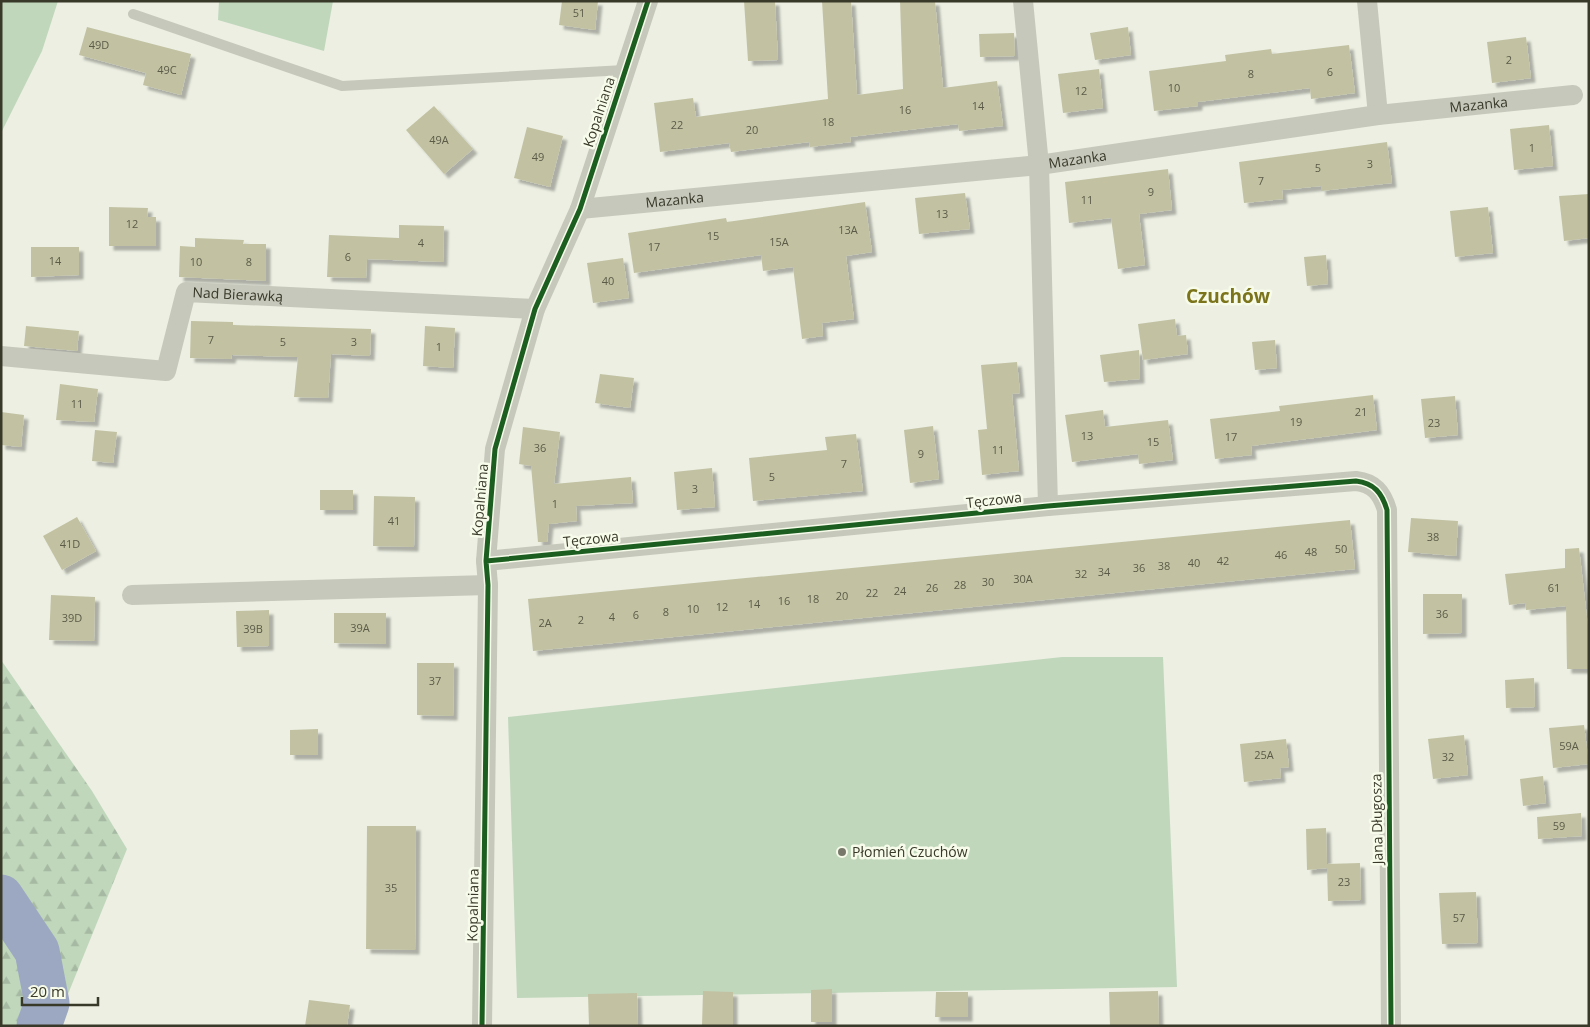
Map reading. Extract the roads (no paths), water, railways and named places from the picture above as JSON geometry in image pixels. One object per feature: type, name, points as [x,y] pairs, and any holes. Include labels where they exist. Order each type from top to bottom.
[{"type":"street","name":"Kopalniana","points":[[482,1026],[488,585],[486,561],[495,449],[535,309],[580,209],[648,1]]},
{"type":"street","points":[[1023,1],[1039,165],[1048,506]]},
{"type":"street","points":[[1367,1],[1378,115]]},
{"type":"street","name":"Mazanka","points":[[580,209],[1039,165],[1378,115],[1573,95]]},
{"type":"street","name":"Nad Bierawką","points":[[1,356],[166,371],[186,292],[535,309]]},
{"type":"street","name":"Tęczowa","points":[[486,561],[1048,506],[1364,482],[1372,485],[1383,497],[1386,510],[1388,612]]},
{"type":"street","points":[[132,595],[488,585]]},
{"type":"street","name":"Jana Długosza","points":[[1388,612],[1391,1026]]},
{"type":"lane","points":[[133,14],[342,86],[624,70]]},
{"type":"waterway","points":[[1,897],[37,951],[47,1003],[39,1026]]},
{"type":"place","name":"Płomień Czuchów","points":[[842,852]]},
{"type":"district","name":"Czuchów","points":[[1228,296]]}]
